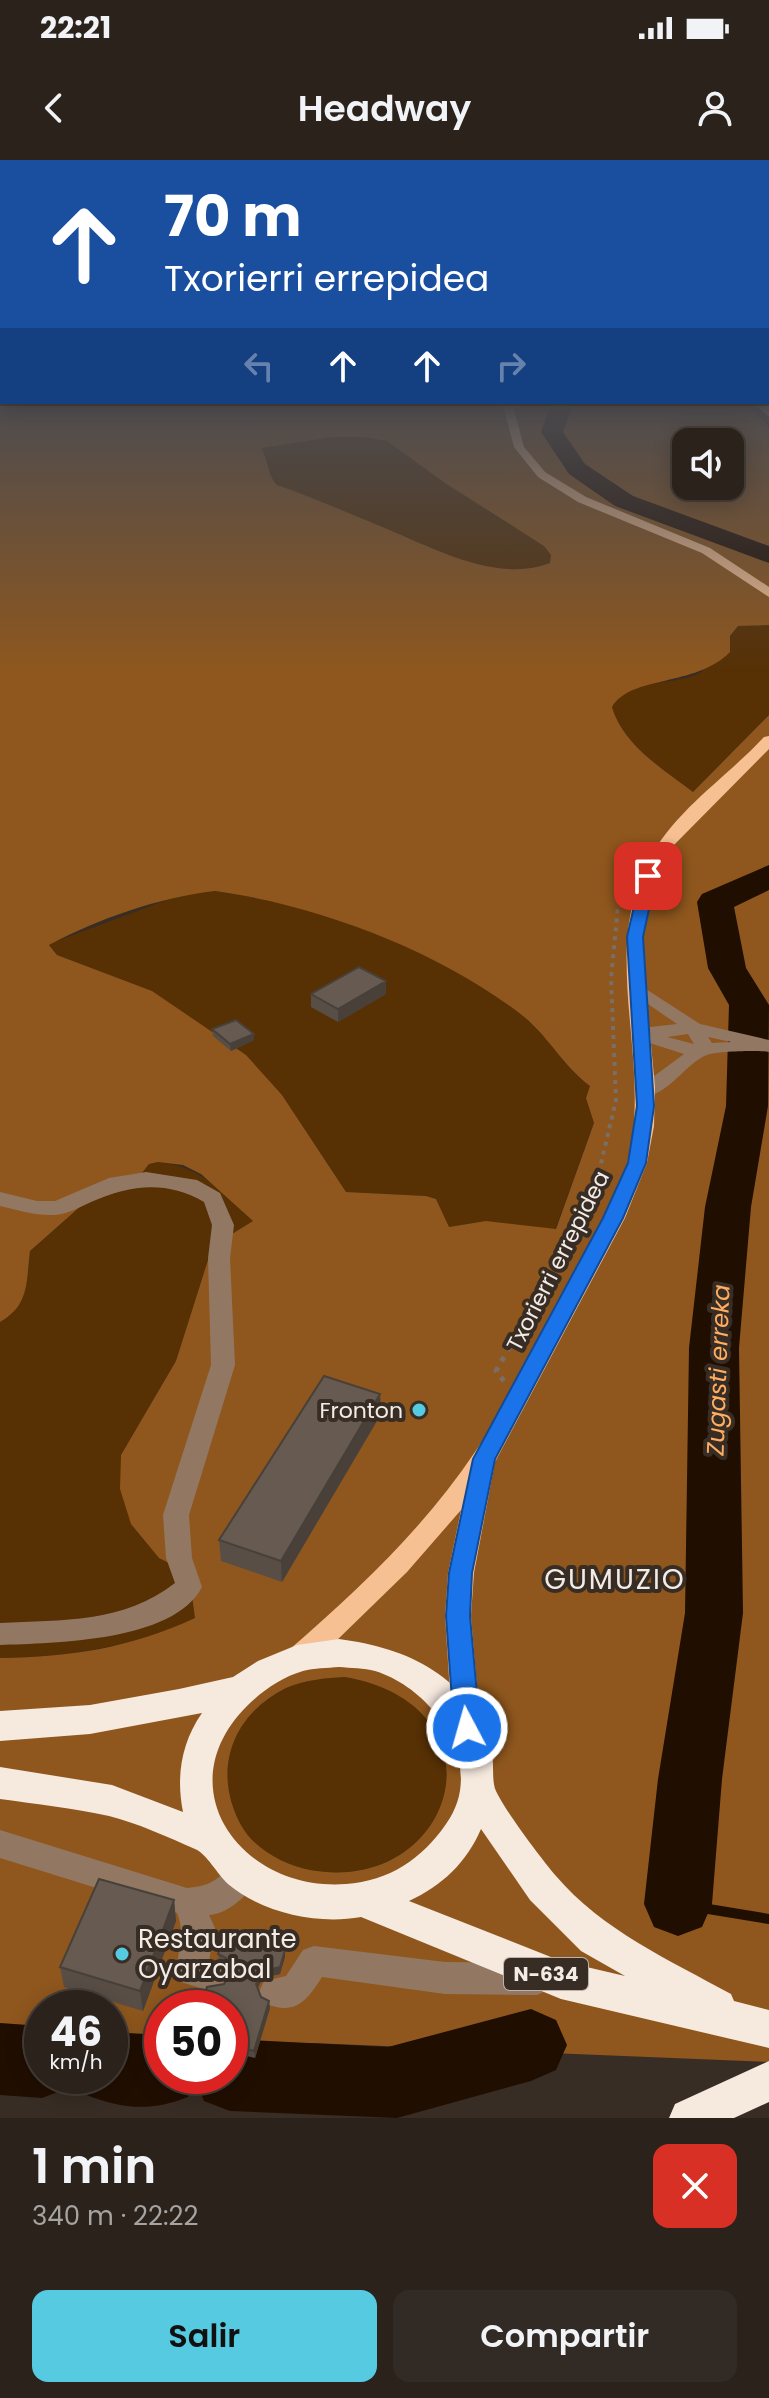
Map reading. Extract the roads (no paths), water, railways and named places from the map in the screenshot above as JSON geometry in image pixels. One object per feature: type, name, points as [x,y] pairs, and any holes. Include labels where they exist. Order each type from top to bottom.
[{"type":"highway","name":"N-634","points":[[339,1653],[379,1658],[415,1673],[445,1697],[467,1728],[476,1759],[476,1792],[464,1829],[440,1861],[405,1886],[363,1900],[331,1903],[300,1899],[271,1890],[245,1874],[227,1859],[212,1839],[197,1800],[197,1760],[212,1722],[238,1690],[267,1671],[299,1658],[339,1653]]},
{"type":"highway","name":"N-634","points":[[0,1726],[134,1714],[238,1690]]},
{"type":"highway","name":"N-634","points":[[0,1783],[112,1801],[212,1839]]},
{"type":"highway","name":"N-634","points":[[476,1792],[543,1888],[594,1938],[754,2025]]},
{"type":"highway","name":"N-634","points":[[363,1900],[561,1980],[754,2025]]},
{"type":"highway","points":[[689,2118],[769,2081]]},
{"type":"main road","points":[[574,492],[700,548],[735,567],[769,593]]},
{"type":"main road","name":"Txorierri errepidea","points":[[484,1459],[613,1218],[637,1163],[645,1092],[635,937],[648,876],[670,840],[769,740]]},
{"type":"main road","points":[[299,1658],[373,1593],[407,1558],[484,1459]]},
{"type":"main road","points":[[467,1728],[458,1616],[461,1573],[484,1459]]},
{"type":"street","points":[[638,989],[699,1029],[704,1051]]},
{"type":"street","points":[[641,1034],[699,1029],[768,1046]]},
{"type":"street","points":[[641,1034],[674,1046],[704,1051],[768,1046]]},
{"type":"street","points":[[645,1092],[704,1051]]},
{"type":"street","points":[[0,1199],[37,1208],[58,1208],[116,1183],[146,1179],[190,1185],[213,1198],[223,1225],[219,1258],[224,1332],[223,1365],[176,1515],[179,1558],[189,1587],[170,1605],[134,1622],[98,1629],[0,1634]]},
{"type":"street","points":[[0,1844],[187,1902],[216,1900],[245,1874]]},
{"type":"street","points":[[187,1902],[199,1928],[192,1971],[213,1977]]},
{"type":"street","points":[[275,1992],[294,1991],[314,1961],[445,1978],[561,1980]]},
{"type":"waterway","name":"Zugasti erreka","points":[[611,492],[624,501],[769,555]]},
{"type":"waterway","name":"Zugasti erreka","points":[[678,1904],[690,1779],[714,1613],[714,1348],[728,1207],[747,1106],[749,1005],[727,968],[715,902],[769,876]]},
{"type":"waterway","points":[[678,1904],[769,1919]]},
{"type":"waterway","points":[[248,2076],[388,2084],[531,2045]]},
{"type":"waterway","points":[[0,2059],[24,2061]]},
{"type":"waterway","points":[[128,2069],[144,2070]]},
{"type":"place","name":"Fronton","points":[[419,1410]]},
{"type":"place","name":"Restaurante Oyarzabal","points":[[122,1954]]},
{"type":"district","name":"GUMUZIO","points":[[615,1579]]}]
